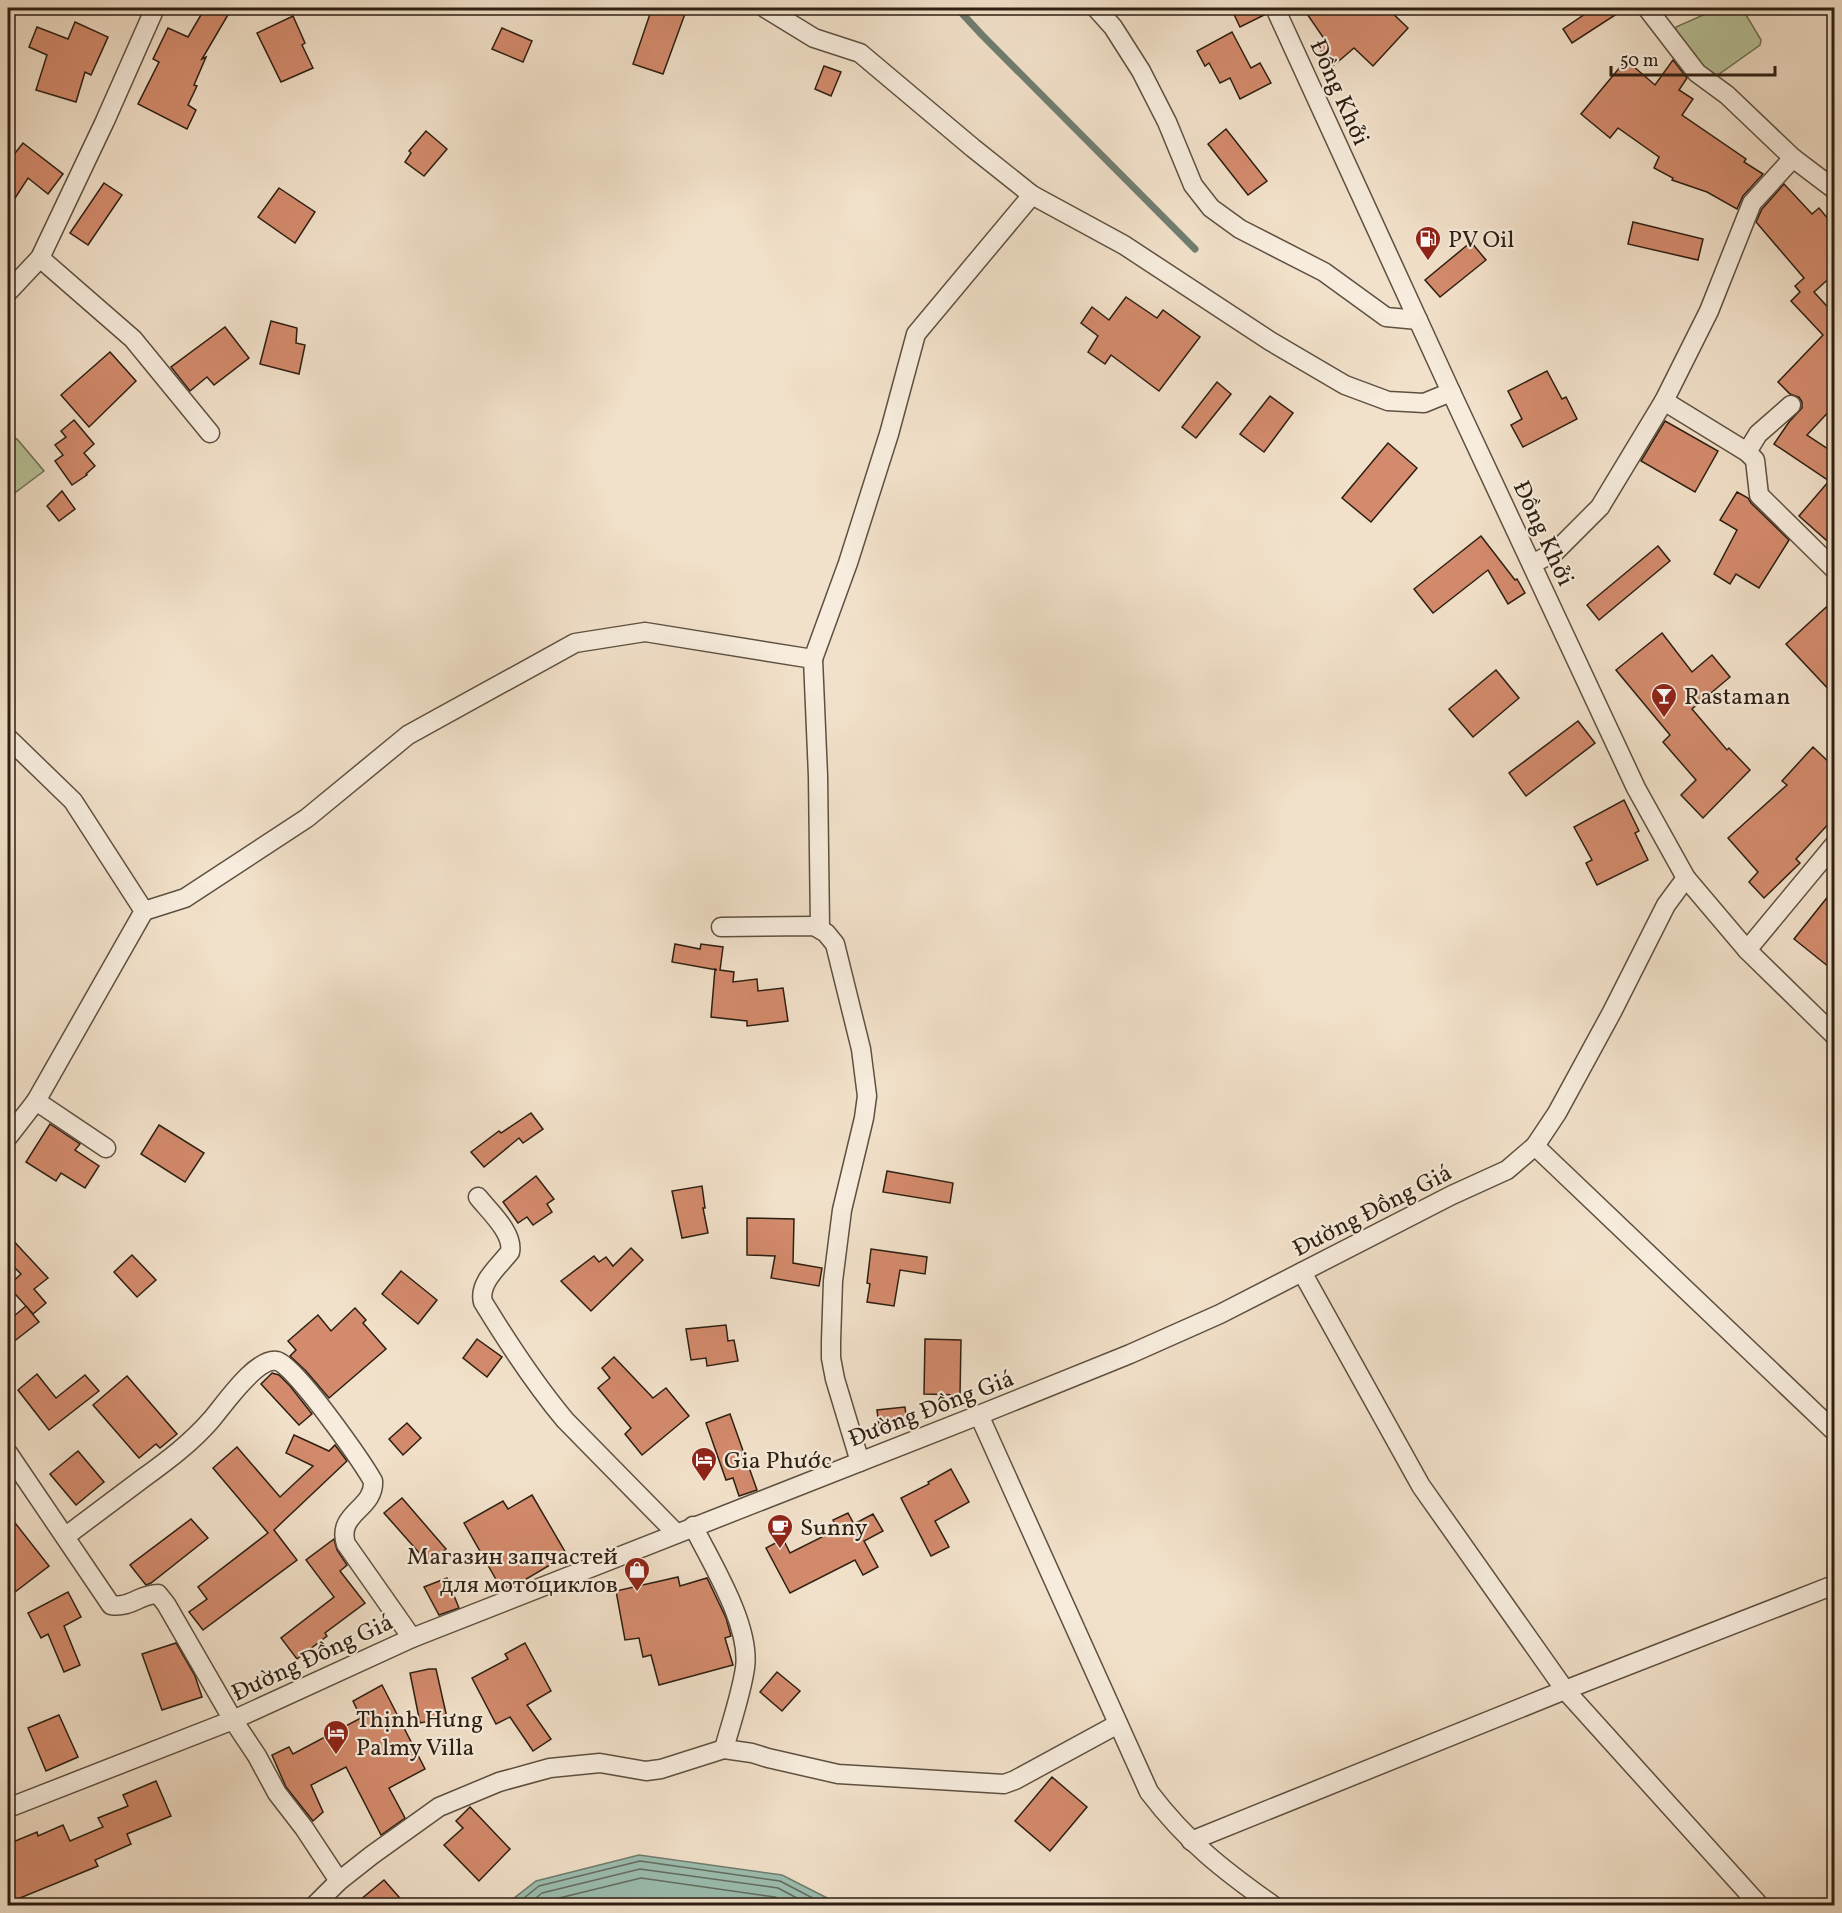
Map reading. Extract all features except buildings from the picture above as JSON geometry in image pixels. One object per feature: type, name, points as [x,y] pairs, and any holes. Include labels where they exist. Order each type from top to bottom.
[{"type":"street","points":[[8,292],[40,258],[155,8]]},
{"type":"street","points":[[765,8],[814,38],[860,52],[1032,195],[1124,245],[1270,341],[1345,384],[1388,401],[1424,403],[1451,392]]},
{"type":"street","points":[[1096,8],[1113,27],[1141,71],[1167,122],[1193,184],[1211,208],[1240,228],[1323,272],[1386,317],[1418,320]]},
{"type":"street","name":"Đồng Khởi","points":[[1275,8],[1636,788],[1686,878],[1747,950],[1834,1035]]},
{"type":"street","points":[[1647,8],[1697,73],[1727,95],[1793,158],[1834,189]]},
{"type":"street","points":[[1532,564],[1555,552],[1600,507],[1664,401],[1709,311],[1752,203],[1793,158]]},
{"type":"street","points":[[820,928],[818,776],[813,658],[848,563],[890,434],[916,334],[1032,195]]},
{"type":"street","points":[[40,258],[133,339],[210,433]]},
{"type":"street","points":[[1664,401],[1747,452],[1755,460],[1759,495],[1834,569]]},
{"type":"street","points":[[1747,452],[1758,434],[1791,405]]},
{"type":"street","points":[[8,1137],[36,1101],[144,911],[185,898],[307,819],[408,735],[575,642],[645,632],[813,658]]},
{"type":"street","points":[[8,738],[73,801],[144,911]]},
{"type":"street","points":[[1747,950],[1834,845]]},
{"type":"street","name":"Đường Đồng Giá","points":[[8,1809],[233,1720],[412,1638],[1140,1350],[1220,1314],[1452,1195],[1507,1170],[1535,1146],[1557,1113],[1666,905],[1686,878]]},
{"type":"street","points":[[721,927],[814,926],[826,933],[835,944],[861,1049],[867,1096],[842,1210],[833,1281],[831,1341],[831,1359],[835,1379],[860,1462]]},
{"type":"street","points":[[36,1101],[106,1148]]},
{"type":"street","points":[[1535,1146],[1834,1431]]},
{"type":"street","points":[[478,1197],[507,1236],[511,1246],[510,1252],[484,1285],[481,1295],[483,1302],[516,1355],[565,1420],[685,1530],[735,1611],[744,1640],[745,1668],[724,1749]]},
{"type":"street","points":[[1302,1272],[1421,1486],[1565,1690],[1760,1905]]},
{"type":"street","points":[[66,1536],[200,1433],[255,1370],[267,1361],[276,1361],[288,1368],[324,1411],[373,1481],[370,1497],[348,1521],[343,1534],[346,1544],[412,1638]]},
{"type":"street","points":[[979,1415],[1149,1792],[1191,1841],[1224,1871],[1274,1905]]},
{"type":"street","points":[[8,1453],[111,1605],[122,1607],[150,1594],[158,1594],[166,1604],[277,1793],[304,1828],[339,1881]]},
{"type":"street","points":[[1191,1841],[1565,1690],[1834,1586]]},
{"type":"street","points":[[314,1905],[339,1881],[439,1808],[507,1779],[550,1768],[600,1763],[631,1769],[654,1770],[724,1749],[752,1753],[838,1774],[1004,1784],[1118,1724]]},
{"type":"shaded area","points":[[1719,8],[1742,8],[1761,40],[1760,45],[1715,77],[1708,78],[1675,39],[1676,27]]},
{"type":"shaded area","points":[[8,436],[17,439],[44,471],[8,498]]},
{"type":"water","points":[[639,1855],[782,1875],[841,1905],[505,1905],[536,1881]]},
{"type":"waterway","points":[[957,8],[1195,249]]},
{"type":"place","name":"PV Oil","points":[[1428,262]]},
{"type":"place","name":"Rastaman","points":[[1664,719]]},
{"type":"place","name":"Gia Phước","points":[[704,1483]]},
{"type":"place","name":"Sunny","points":[[780,1550]]},
{"type":"place","name":"Магазин запчастей для мотоциклов","points":[[637,1593]]},
{"type":"place","name":"Thịnh Hưng Palmy Villa","points":[[336,1756]]}]
